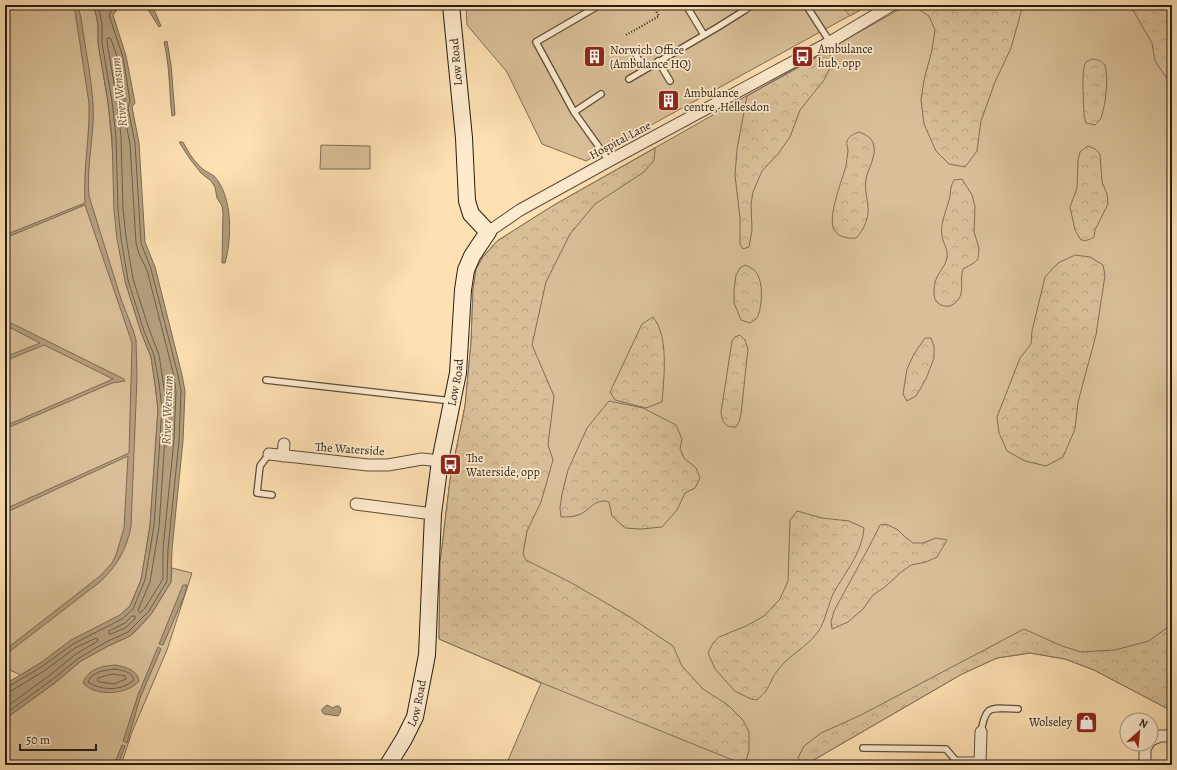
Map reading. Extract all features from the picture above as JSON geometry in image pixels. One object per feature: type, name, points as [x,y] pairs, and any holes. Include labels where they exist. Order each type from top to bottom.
[{"type":"street","name":"Low Road","points":[[388,765],[404,739],[415,716],[427,655],[433,514],[440,461],[458,373],[463,290],[466,270],[472,256],[488,232],[481,227],[471,214],[467,201],[464,138],[451,5]]},
{"type":"street","name":"Hospital Lane","points":[[488,232],[520,210],[609,160],[830,42],[892,5]]},
{"type":"street","name":"The Waterside","points":[[269,454],[283,450],[368,465],[388,465],[422,459],[440,461]]},
{"type":"street","points":[[356,504],[433,514]]},
{"type":"street","points":[[958,763],[980,764],[981,732]]},
{"type":"street","points":[[1159,736],[1172,736]]},
{"type":"street","points":[[1145,752],[1145,765]]},
{"type":"lane","points":[[597,5],[596,8],[536,42],[574,112],[609,160]]},
{"type":"lane","points":[[686,5],[704,35]]},
{"type":"lane","points":[[629,79],[704,35],[743,7],[752,5]]},
{"type":"lane","points":[[806,5],[830,42]]},
{"type":"lane","points":[[636,55],[644,70]]},
{"type":"lane","points":[[658,61],[670,81]]},
{"type":"lane","points":[[574,112],[601,94]]},
{"type":"lane","points":[[266,380],[452,401]]},
{"type":"lane","points":[[269,454],[260,466],[257,493],[272,495]]},
{"type":"lane","points":[[981,732],[984,716],[987,711],[992,709],[1018,709]]},
{"type":"lane","points":[[863,748],[946,749],[958,763]]},
{"type":"path","points":[[626,34],[659,16],[652,5]]},
{"type":"path","points":[[655,9],[661,5]]},
{"type":"green space","points":[[5,5],[94,5],[98,25],[98,43],[108,102],[125,281],[141,332],[151,357],[158,409],[150,526],[141,580],[130,606],[120,615],[21,675],[5,668]]},
{"type":"green space","points":[[466,5],[869,5],[586,161],[542,144],[507,72],[467,25]]},
{"type":"green space","points":[[841,5],[869,5],[850,16]]},
{"type":"green space","points":[[907,5],[1172,5],[1172,711],[1094,670],[1065,659],[1030,653],[997,658],[962,674],[805,765],[506,765],[541,683],[439,639],[440,563],[450,480],[465,406],[471,343],[473,290],[476,269],[483,257],[497,241],[554,205]]},
{"type":"green space","points":[[912,5],[1023,5],[1011,48],[995,82],[981,121],[977,151],[965,167],[949,164],[936,151],[924,124],[921,100],[935,30],[929,16]]},
{"type":"green space","points":[[1130,5],[1172,5],[1172,86],[1155,61],[1152,43]]},
{"type":"green space","points":[[830,50],[830,68],[824,80],[800,110],[790,137],[778,154],[762,171],[753,192],[751,204],[752,230],[749,247],[743,249],[740,244],[740,218],[735,175],[737,149],[747,96]]},
{"type":"green space","points":[[1093,59],[1104,64],[1107,75],[1103,113],[1095,125],[1086,123],[1084,116],[1083,89],[1085,64],[1087,61]]},
{"type":"green space","points":[[859,132],[870,138],[874,146],[874,150],[873,159],[866,179],[868,209],[867,220],[856,238],[849,238],[842,237],[834,230],[832,221],[836,196],[846,166],[848,151],[847,141],[850,136]]},
{"type":"green space","points":[[321,145],[370,146],[370,169],[320,169]]},
{"type":"green space","points":[[1088,146],[1095,149],[1100,154],[1102,182],[1107,194],[1108,204],[1095,230],[1094,237],[1089,240],[1081,240],[1075,230],[1070,207],[1077,188],[1078,160],[1080,152]]},
{"type":"green space","points":[[655,148],[654,160],[644,172],[595,204],[570,234],[546,282],[532,345],[554,396],[548,445],[553,460],[541,502],[527,531],[523,554],[526,560],[568,581],[630,617],[673,646],[682,666],[703,689],[728,705],[743,720],[749,732],[749,750],[745,765],[542,683],[439,639],[440,563],[450,480],[465,406],[471,343],[473,290],[476,269],[483,257],[497,241],[554,205]]},
{"type":"green space","points":[[962,179],[972,195],[975,207],[974,232],[979,248],[978,259],[963,269],[962,291],[958,300],[950,306],[944,306],[936,301],[934,294],[936,280],[945,264],[947,256],[947,251],[942,236],[942,227],[953,182],[954,180]]},
{"type":"green space","points":[[1075,255],[1090,257],[1103,265],[1105,275],[1096,335],[1078,402],[1075,429],[1063,457],[1046,466],[1025,461],[1007,451],[999,433],[997,417],[1020,358],[1031,344],[1032,331],[1045,277],[1058,263]]},
{"type":"green space","points":[[745,265],[757,273],[761,287],[760,311],[756,319],[750,323],[741,320],[734,303],[736,275],[740,268]]},
{"type":"green space","points":[[653,317],[658,325],[663,346],[664,370],[662,402],[646,408],[615,400],[610,392],[642,324]]},
{"type":"green space","points":[[740,335],[745,340],[748,349],[741,414],[736,427],[732,427],[725,424],[722,419],[721,412],[732,341],[735,337]]},
{"type":"green space","points":[[925,338],[931,338],[934,346],[934,358],[926,379],[916,396],[907,401],[903,394],[907,369],[914,354]]},
{"type":"green space","points":[[609,401],[643,408],[676,425],[682,439],[680,449],[684,458],[696,468],[700,478],[695,488],[685,493],[677,510],[662,527],[641,529],[625,528],[612,516],[609,502],[604,501],[596,503],[578,515],[572,517],[561,517],[560,508],[562,494],[568,470],[587,428]]},
{"type":"green space","points":[[797,511],[822,518],[849,521],[864,528],[863,537],[853,562],[834,592],[818,632],[809,642],[782,665],[766,690],[757,700],[751,699],[735,691],[715,669],[708,653],[713,643],[719,637],[746,626],[764,616],[780,599],[788,581],[790,520]]},
{"type":"green space","points":[[886,524],[898,530],[913,543],[923,543],[936,538],[947,540],[937,557],[926,562],[911,565],[873,595],[863,609],[848,622],[832,629],[831,622],[834,611],[880,525]]},
{"type":"green space","points":[[172,568],[192,573],[167,650],[132,732],[121,765],[5,765],[5,719],[56,682],[81,661],[130,636],[138,629],[152,613],[171,582]]},
{"type":"green space","points":[[1172,624],[1172,711],[1094,670],[1065,659],[1030,653],[997,658],[962,674],[805,765],[803,765],[798,758],[804,746],[821,733],[861,715],[1024,629],[1062,646],[1081,652],[1115,650],[1149,641]]},
{"type":"water","points":[[74,5],[78,5],[81,18],[93,104],[93,127],[88,185],[89,196],[121,299],[136,340],[137,378],[131,527],[120,557],[106,576],[5,655],[5,650],[100,576],[112,563],[116,555],[124,528],[128,456],[5,513],[5,509],[129,453],[132,343],[85,205],[5,238],[5,235],[85,203],[89,103]]},
{"type":"water","name":"River Wensum","points":[[94,5],[119,5],[113,15],[126,56],[135,103],[132,107],[139,143],[145,242],[155,267],[185,391],[183,441],[172,549],[171,582],[152,613],[130,636],[81,661],[56,682],[5,719],[5,684],[39,664],[71,640],[120,615],[130,606],[141,580],[150,526],[158,409],[151,357],[141,332],[125,281],[117,239],[114,210],[112,138],[108,102],[98,43],[98,25]]},
{"type":"water","points":[[145,5],[152,5],[161,26],[159,27]]},
{"type":"water","points":[[167,41],[171,65],[175,115],[172,116],[164,42]]},
{"type":"water","points":[[179,142],[183,142],[200,167],[214,176],[225,195],[228,206],[230,230],[225,263],[222,263],[223,213],[222,206],[217,198],[215,187],[211,181],[201,173]]},
{"type":"water","points":[[5,320],[124,379],[125,381],[112,383],[5,429],[5,426],[113,379],[44,345],[5,361],[5,357],[40,343],[5,325]]},
{"type":"water","points":[[183,585],[187,585],[185,594],[163,645],[159,644]]},
{"type":"water","points":[[158,647],[161,649],[140,698],[127,743],[123,741],[138,695]]},
{"type":"water","points":[[115,665],[133,671],[138,677],[139,681],[134,686],[127,689],[111,692],[95,691],[88,688],[83,683],[88,674],[92,671],[100,667]]},
{"type":"water","points":[[327,705],[333,708],[339,706],[341,709],[338,716],[324,714],[322,712],[322,709]]},
{"type":"water","points":[[122,745],[125,746],[118,765],[114,765]]},
{"type":"place","name":"Ambulance hub, opp","points":[[802,56]]},
{"type":"place","name":"Norwich Office (Ambulance HQ)","points":[[594,57]]},
{"type":"place","name":"Ambulance centre, Hellesdon","points":[[669,100]]},
{"type":"place","name":"The Waterside, opp","points":[[450,465]]},
{"type":"place","name":"Wolseley","points":[[1087,722]]}]
